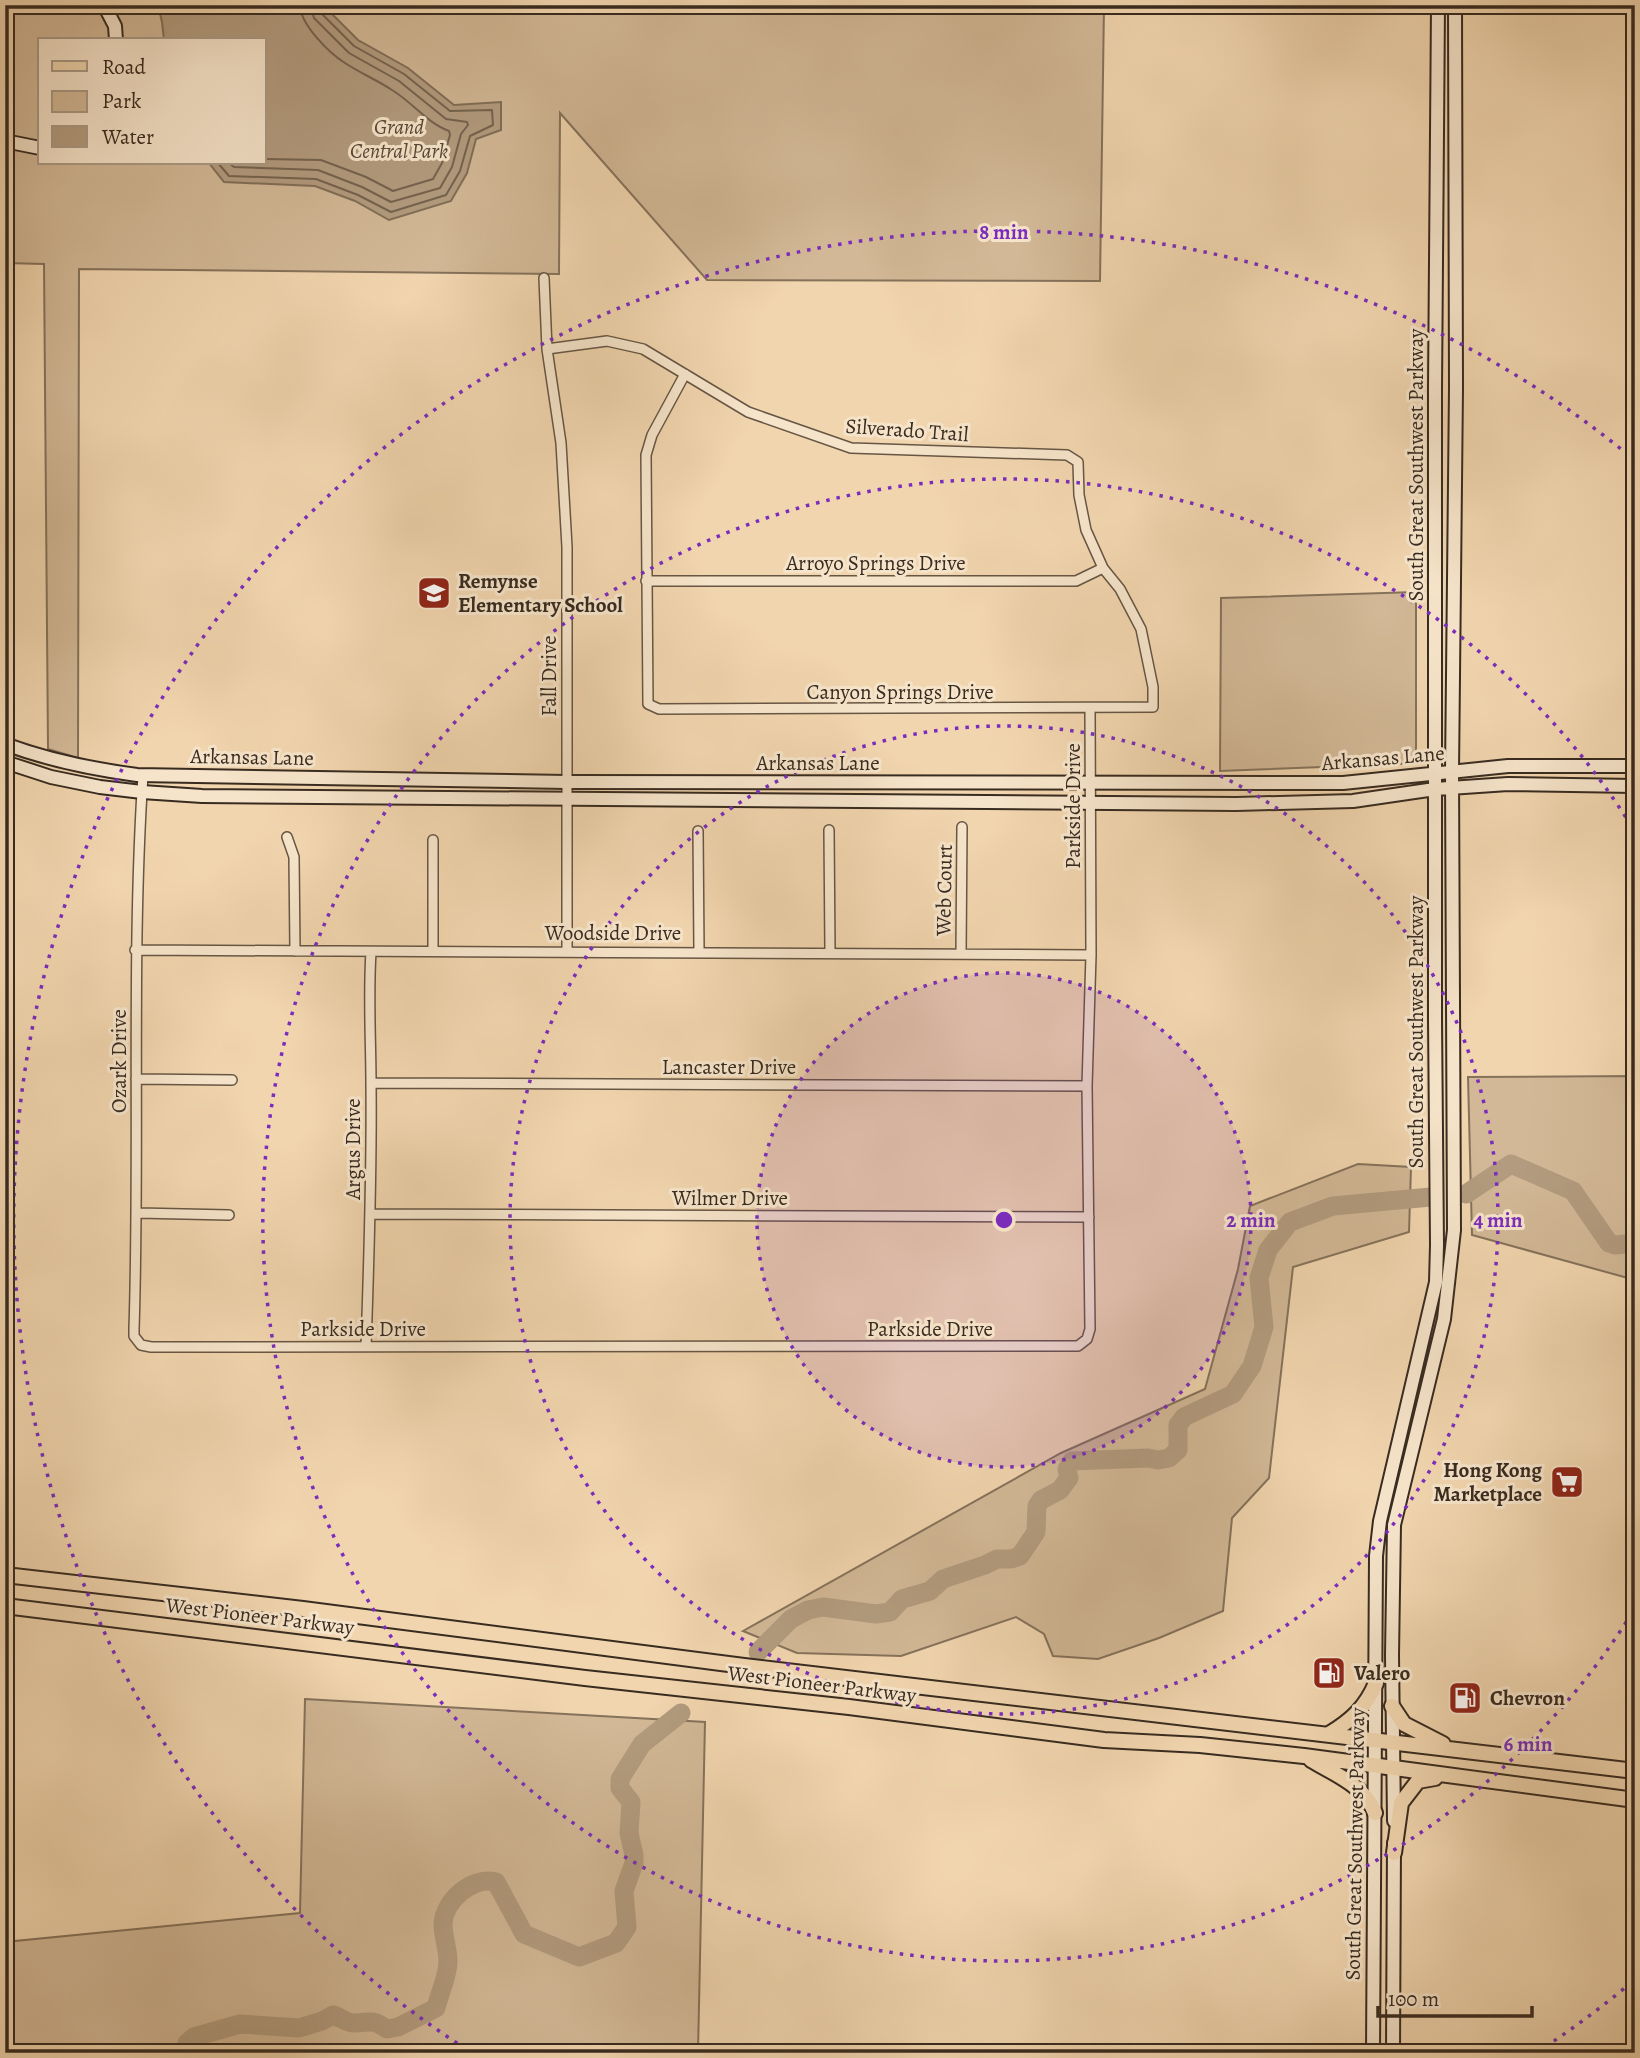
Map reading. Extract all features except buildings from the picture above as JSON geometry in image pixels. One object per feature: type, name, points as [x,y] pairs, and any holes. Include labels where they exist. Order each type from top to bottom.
[{"type":"main road","points":[[5,12],[13,5]]},
{"type":"main road","points":[[104,5],[114,26],[116,38]]},
{"type":"main road","name":"South Great Southwest Parkway","points":[[1373,2053],[1377,1740],[1376,1556],[1380,1521],[1436,1282],[1434,1019],[1438,5]]},
{"type":"main road","name":"South Great Southwest Parkway","points":[[1393,2053],[1394,1525],[1444,1319],[1453,1252],[1455,5]]},
{"type":"main road","points":[[5,141],[38,148]]},
{"type":"main road","points":[[1435,389],[1456,388]]},
{"type":"main road","points":[[1436,582],[1454,582]]},
{"type":"main road","name":"Arkansas Lane","points":[[5,744],[93,769],[143,775],[567,782],[1343,783],[1508,766],[1635,766]]},
{"type":"main road","name":"Arkansas Lane","points":[[5,762],[51,777],[142,793],[301,798],[1236,804],[1344,801],[1435,789],[1508,784],[1635,786]]},
{"type":"main road","name":"West Pioneer Parkway","points":[[5,1576],[303,1609],[721,1663],[1635,1771]]},
{"type":"main road","name":"West Pioneer Parkway","points":[[5,1606],[1104,1740],[1200,1745],[1304,1756],[1635,1800]]},
{"type":"main road","points":[[1329,1734],[1350,1721],[1368,1702],[1376,1683]]},
{"type":"main road","points":[[1392,1706],[1404,1724],[1426,1737],[1460,1751]]},
{"type":"main road","points":[[1304,1756],[1361,1790],[1375,1813]]},
{"type":"main road","points":[[1394,1853],[1401,1803],[1406,1794],[1418,1780],[1452,1776]]},
{"type":"street","name":"Fall Drive","points":[[544,278],[547,349],[561,443],[567,547],[567,950]]},
{"type":"street","name":"Silverado Trail","points":[[547,349],[607,341],[643,349],[748,412],[851,448],[1068,455],[1078,462],[1079,495],[1086,530],[1103,569]]},
{"type":"street","points":[[646,581],[646,454],[652,435],[685,374]]},
{"type":"street","name":"Arroyo Springs Drive","points":[[646,581],[1076,581],[1103,569]]},
{"type":"street","name":"Canyon Springs Drive","points":[[646,581],[648,704],[659,709],[1153,708],[1153,687],[1140,629],[1120,589],[1103,569]]},
{"type":"street","name":"Parkside Drive","points":[[141,1345],[1078,1346],[1087,1339],[1090,1329],[1087,1086],[1091,954],[1090,709]]},
{"type":"street","name":"Ozark Drive","points":[[141,1345],[134,1336],[138,1213],[135,950],[143,775]]},
{"type":"street","name":"Web Court","points":[[961,954],[962,827]]},
{"type":"street","points":[[829,830],[830,952]]},
{"type":"street","points":[[698,831],[699,951]]},
{"type":"street","points":[[287,837],[295,857],[295,951]]},
{"type":"street","points":[[432,839],[433,951]]},
{"type":"street","name":"Woodside Drive","points":[[135,950],[1091,954]]},
{"type":"street","name":"Argus Drive","points":[[366,1347],[371,1214],[368,996],[371,952]]},
{"type":"street","points":[[136,1079],[232,1080]]},
{"type":"street","name":"Lancaster Drive","points":[[371,1083],[1087,1086]]},
{"type":"street","points":[[138,1213],[229,1215]]},
{"type":"street","name":"Wilmer Drive","points":[[371,1214],[1089,1217]]},
{"type":"green space","name":"Grand Central Park","points":[[5,5],[1104,5],[1100,281],[707,280],[560,113],[559,274],[79,269],[78,758],[48,749],[44,264],[5,263]]},
{"type":"green space","points":[[1416,592],[1416,758],[1401,764],[1220,771],[1221,598]]},
{"type":"green space","points":[[1635,1076],[1635,1280],[1472,1235],[1468,1077]]},
{"type":"green space","points":[[1358,1164],[1411,1167],[1409,1232],[1293,1267],[1269,1478],[1232,1518],[1223,1611],[1159,1638],[1098,1659],[1053,1656],[1044,1634],[1016,1617],[901,1656],[797,1653],[743,1631],[1061,1453],[1205,1389],[1238,1269],[1250,1206]]},
{"type":"green space","points":[[305,1699],[705,1722],[698,2053],[5,2053],[5,1942],[300,1913]]},
{"type":"water","points":[[158,5],[323,5],[358,40],[408,68],[454,105],[501,102],[501,130],[476,139],[467,173],[451,201],[389,220],[355,201],[315,186],[224,182],[210,164],[266,164],[266,38],[164,38]]},
{"type":"waterway","points":[[1466,1194],[1511,1164],[1573,1191],[1609,1243],[1635,1243]]},
{"type":"waterway","points":[[758,1652],[791,1619],[808,1610],[823,1607],[876,1614],[890,1612],[902,1599],[930,1591],[943,1579],[997,1559],[1020,1556],[1036,1532],[1037,1506],[1041,1500],[1060,1490],[1069,1478],[1067,1469],[1072,1461],[1169,1458],[1178,1450],[1178,1425],[1184,1417],[1233,1394],[1252,1366],[1264,1327],[1259,1278],[1268,1250],[1290,1222],[1333,1206],[1431,1197]]},
{"type":"waterway","points":[[186,2053],[187,2043],[194,2037],[240,2024],[299,2028],[333,2015],[351,2023],[374,2022],[387,2029],[398,2027],[436,2008],[448,1967],[443,1929],[448,1906],[461,1892],[478,1883],[496,1882],[524,1934],[579,1957],[616,1943],[627,1927],[624,1891],[634,1863],[629,1833],[631,1802],[620,1788],[620,1779],[642,1744],[681,1713]]},
{"type":"place","name":"Remynse Elementary School","points":[[434,593]]},
{"type":"place","name":"Hong Kong Marketplace","points":[[1567,1482]]},
{"type":"place","name":"Valero","points":[[1329,1673]]},
{"type":"place","name":"Chevron","points":[[1465,1698]]}]
